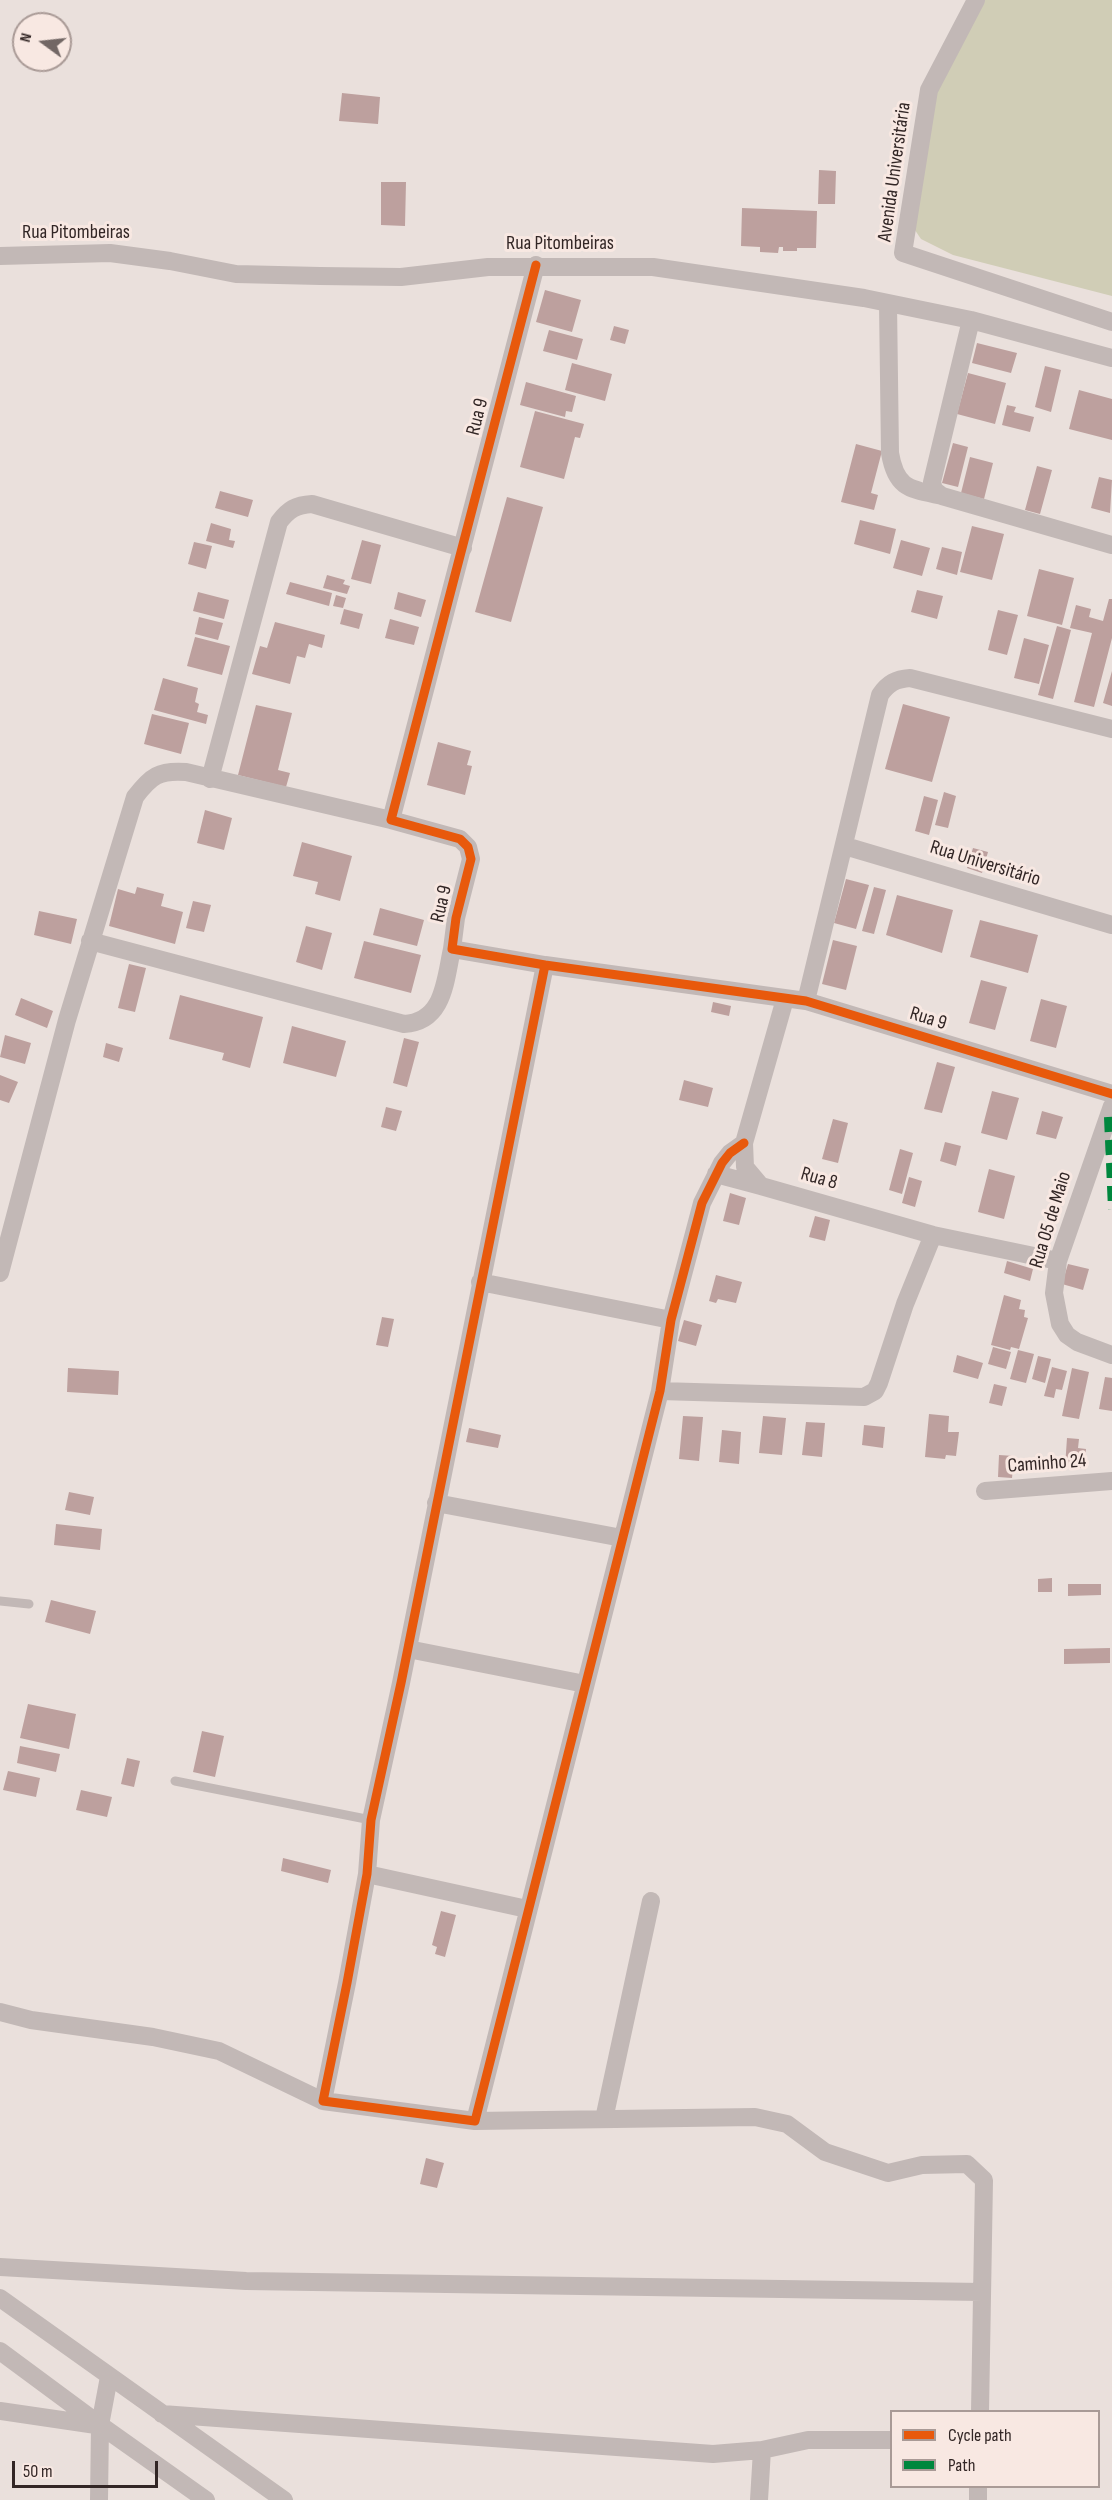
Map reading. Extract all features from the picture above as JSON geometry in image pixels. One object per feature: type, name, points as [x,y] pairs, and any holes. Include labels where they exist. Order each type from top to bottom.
[{"type":"street","name":"Avenida Universitária","points":[[976,0],[929,90],[903,253],[1112,322]]},
{"type":"street","name":"Rua Pitombeiras","points":[[0,256],[110,253],[170,261],[236,274],[401,278],[488,267],[654,267],[888,303],[971,320],[1112,358]]},
{"type":"street","name":"Rua 9","points":[[536,266],[391,820],[460,839],[468,847],[471,859],[456,918],[452,949],[545,965],[806,1001],[1112,1094]]},
{"type":"street","points":[[888,303],[890,453],[897,479],[905,485],[1112,544]]},
{"type":"street","points":[[942,496],[934,489],[932,482],[971,320]]},
{"type":"street","points":[[210,779],[279,522],[289,509],[299,504],[312,504],[463,548]]},
{"type":"street","points":[[806,1001],[880,695],[886,686],[898,679],[910,678],[1112,729]]},
{"type":"street","points":[[0,1274],[90,941],[135,798],[144,786],[163,772],[186,772],[391,820]]},
{"type":"street","name":"Rua Universitário","points":[[845,846],[1112,926]]},
{"type":"street","points":[[90,941],[404,1024],[426,1019],[435,1011],[445,982],[452,949]]},
{"type":"street","points":[[323,2101],[367,1874],[371,1820],[408,1649],[545,965]]},
{"type":"street","points":[[760,1186],[745,1167],[744,1143],[785,999]]},
{"type":"street","name":"Rua 05 de Maio","points":[[1112,1106],[1058,1261],[1054,1293],[1060,1324],[1067,1335],[1077,1342],[1112,1355]]},
{"type":"street","points":[[475,2121],[660,1391],[671,1320],[702,1203],[716,1174],[730,1153],[744,1143]]},
{"type":"street","name":"Rua 8","points":[[716,1174],[933,1235],[1058,1261]]},
{"type":"street","points":[[660,1391],[864,1397],[870,1395],[879,1383],[905,1304],[933,1235]]},
{"type":"street","points":[[480,1282],[671,1320]]},
{"type":"street","name":"Caminho 24","points":[[985,1491],[1112,1481]]},
{"type":"street","points":[[436,1503],[622,1538]]},
{"type":"street","points":[[408,1649],[585,1684]]},
{"type":"street","points":[[367,1874],[527,1909]]},
{"type":"street","points":[[604,2119],[651,1901]]},
{"type":"street","points":[[0,2012],[31,2020],[153,2037],[219,2051],[323,2101],[475,2121],[755,2116],[787,2124],[825,2152],[888,2173],[922,2165],[967,2164],[984,2180],[980,2410]]},
{"type":"street","points":[[0,2267],[246,2281],[982,2292]]},
{"type":"street","points":[[0,2298],[284,2500]]},
{"type":"street","points":[[0,2351],[206,2500]]},
{"type":"street","points":[[99,2500],[100,2425],[109,2377]]},
{"type":"street","points":[[0,2411],[100,2425]]},
{"type":"street","points":[[162,2414],[713,2454],[762,2450],[808,2440],[890,2440]]},
{"type":"street","points":[[759,2500],[762,2450]]},
{"type":"lane","points":[[0,1601],[29,1604]]},
{"type":"lane","points":[[175,1781],[371,1820]]},
{"type":"shaded area","points":[[975,0],[1112,0],[1112,296],[953,255],[921,239],[904,214],[911,151]]},
{"type":"building","points":[[342,93],[380,97],[378,124],[339,121]]},
{"type":"building","points":[[819,170],[836,171],[835,204],[818,204]]},
{"type":"building","points":[[381,182],[406,182],[405,226],[381,225]]},
{"type":"building","points":[[742,208],[817,211],[816,248],[783,251],[783,247],[779,247],[778,253],[760,252],[760,247],[741,246]]},
{"type":"building","points":[[545,290],[581,300],[572,332],[536,322]]},
{"type":"building","points":[[614,326],[629,330],[625,344],[610,340]]},
{"type":"building","points":[[549,330],[583,339],[577,360],[543,351]]},
{"type":"building","points":[[977,343],[1017,353],[1011,373],[972,363]]},
{"type":"building","points":[[572,363],[612,374],[605,401],[565,390]]},
{"type":"building","points":[[1045,366],[1061,370],[1051,412],[1035,407]]},
{"type":"building","points":[[968,373],[1006,383],[995,424],[957,414]]},
{"type":"building","points":[[526,382],[576,396],[572,412],[566,411],[565,417],[520,405]]},
{"type":"building","points":[[1079,390],[1112,399],[1112,440],[1069,429]]},
{"type":"building","points":[[1007,405],[1016,407],[1014,412],[1034,417],[1030,432],[1002,425]]},
{"type":"building","points":[[535,411],[584,424],[580,438],[575,437],[564,479],[520,467]]},
{"type":"building","points":[[953,443],[968,447],[958,487],[942,483]]},
{"type":"building","points":[[856,444],[882,451],[871,493],[878,495],[874,510],[841,502]]},
{"type":"building","points":[[970,457],[993,463],[984,499],[961,493]]},
{"type":"building","points":[[1037,466],[1052,470],[1040,514],[1025,510]]},
{"type":"building","points":[[1099,477],[1112,480],[1110,513],[1091,508]]},
{"type":"building","points":[[220,491],[253,500],[248,517],[215,508]]},
{"type":"building","points":[[507,497],[543,507],[511,622],[475,612]]},
{"type":"building","points":[[860,520],[896,529],[890,554],[854,544]]},
{"type":"building","points":[[211,523],[231,529],[229,540],[235,541],[233,548],[206,541]]},
{"type":"building","points":[[972,526],[1004,534],[992,580],[960,572]]},
{"type":"building","points":[[362,540],[381,545],[371,584],[351,579]]},
{"type":"building","points":[[901,540],[930,548],[922,576],[893,568]]},
{"type":"building","points":[[194,542],[212,546],[206,569],[188,564]]},
{"type":"building","points":[[942,547],[962,552],[957,575],[936,569]]},
{"type":"building","points":[[1039,569],[1074,578],[1062,625],[1027,616]]},
{"type":"building","points":[[327,575],[345,580],[343,584],[350,586],[347,594],[323,588]]},
{"type":"building","points":[[290,582],[332,593],[329,606],[286,594]]},
{"type":"building","points":[[917,590],[943,596],[937,619],[911,612]]},
{"type":"building","points":[[198,592],[229,600],[224,619],[193,611]]},
{"type":"building","points":[[398,592],[426,600],[421,617],[394,609]]},
{"type":"building","points":[[336,595],[346,598],[343,608],[333,606]]},
{"type":"building","points":[[1109,599],[1112,599],[1112,638],[1094,707],[1074,702],[1092,633],[1070,628],[1076,605],[1091,609],[1089,617],[1103,621]]},
{"type":"building","points":[[344,609],[363,614],[359,629],[340,624]]},
{"type":"building","points":[[998,610],[1018,615],[1007,655],[988,650]]},
{"type":"building","points":[[199,617],[223,623],[218,640],[195,634]]},
{"type":"building","points":[[390,619],[419,627],[414,645],[385,638]]},
{"type":"building","points":[[275,622],[325,635],[322,648],[309,644],[305,658],[297,656],[290,684],[252,674],[260,646],[267,648]]},
{"type":"building","points":[[1057,626],[1071,630],[1053,699],[1038,695]]},
{"type":"building","points":[[195,637],[230,646],[222,675],[187,666]]},
{"type":"building","points":[[1024,638],[1049,645],[1039,684],[1014,678]]},
{"type":"building","points":[[1112,671],[1112,706],[1103,703]]},
{"type":"building","points":[[163,678],[198,688],[195,702],[199,704],[197,712],[208,715],[206,724],[154,710]]},
{"type":"building","points":[[903,704],[950,717],[932,782],[885,769]]},
{"type":"building","points":[[256,705],[292,713],[278,770],[290,773],[286,787],[238,775]]},
{"type":"building","points":[[152,714],[189,723],[181,754],[144,744]]},
{"type":"building","points":[[438,742],[471,751],[467,765],[472,766],[465,795],[427,785]]},
{"type":"building","points":[[944,792],[956,796],[948,828],[935,825]]},
{"type":"building","points":[[924,796],[938,800],[929,835],[915,831]]},
{"type":"building","points":[[205,810],[232,818],[224,850],[197,843]]},
{"type":"building","points":[[302,842],[352,856],[340,901],[315,894],[318,882],[293,876]]},
{"type":"building","points":[[973,848],[988,852],[982,873],[967,868]]},
{"type":"building","points":[[846,879],[869,885],[856,929],[834,923]]},
{"type":"building","points":[[137,887],[164,894],[161,906],[183,912],[175,944],[109,926],[118,889],[135,894]]},
{"type":"building","points":[[874,887],[886,890],[874,934],[862,931]]},
{"type":"building","points":[[897,895],[953,910],[942,953],[886,935]]},
{"type":"building","points":[[193,901],[211,905],[204,932],[186,928]]},
{"type":"building","points":[[380,908],[424,920],[417,946],[373,935]]},
{"type":"building","points":[[39,911],[77,919],[71,944],[34,935]]},
{"type":"building","points":[[980,920],[1038,935],[1028,973],[970,957]]},
{"type":"building","points":[[306,926],[332,933],[322,970],[296,962]]},
{"type":"building","points":[[833,940],[857,946],[846,990],[822,984]]},
{"type":"building","points":[[364,941],[421,955],[411,993],[354,978]]},
{"type":"building","points":[[129,964],[146,968],[135,1012],[118,1008]]},
{"type":"building","points":[[981,980],[1007,987],[995,1030],[969,1023]]},
{"type":"building","points":[[180,995],[263,1017],[250,1068],[222,1060],[224,1053],[169,1039]]},
{"type":"building","points":[[21,998],[53,1011],[47,1028],[15,1015]]},
{"type":"building","points":[[1041,999],[1067,1006],[1056,1048],[1030,1041]]},
{"type":"building","points":[[713,1002],[731,1006],[729,1016],[711,1012]]},
{"type":"building","points":[[292,1026],[346,1041],[336,1077],[283,1063]]},
{"type":"building","points":[[5,1035],[31,1043],[25,1064],[0,1057]]},
{"type":"building","points":[[404,1038],[419,1042],[407,1087],[393,1083]]},
{"type":"building","points":[[106,1043],[123,1048],[119,1062],[103,1057]]},
{"type":"building","points":[[937,1062],[955,1067],[942,1113],[924,1109]]},
{"type":"building","points":[[0,1075],[18,1082],[9,1103],[0,1100]]},
{"type":"building","points":[[684,1080],[713,1088],[708,1107],[679,1100]]},
{"type":"building","points":[[992,1091],[1019,1098],[1007,1140],[981,1133]]},
{"type":"building","points":[[386,1107],[402,1111],[396,1131],[381,1127]]},
{"type":"building","points":[[1042,1111],[1063,1117],[1056,1139],[1036,1134]]},
{"type":"building","points":[[833,1119],[848,1123],[838,1163],[822,1159]]},
{"type":"building","points":[[945,1142],[961,1146],[956,1166],[940,1161]]},
{"type":"building","points":[[900,1149],[913,1153],[902,1194],[889,1190]]},
{"type":"building","points":[[989,1169],[1015,1176],[1004,1219],[978,1212]]},
{"type":"building","points":[[909,1177],[922,1181],[915,1207],[902,1203]]},
{"type":"building","points":[[730,1193],[746,1198],[739,1225],[723,1221]]},
{"type":"building","points":[[815,1216],[830,1220],[825,1241],[809,1237]]},
{"type":"building","points":[[1007,1261],[1033,1269],[1030,1281],[1004,1273]]},
{"type":"building","points":[[1068,1264],[1089,1269],[1083,1290],[1062,1284]]},
{"type":"building","points":[[716,1275],[742,1282],[736,1303],[718,1299],[716,1303],[709,1301]]},
{"type":"building","points":[[1004,1295],[1021,1300],[1019,1309],[1025,1310],[1024,1317],[1028,1318],[1019,1349],[1011,1347],[1010,1350],[991,1345]]},
{"type":"building","points":[[382,1317],[394,1319],[388,1347],[376,1345]]},
{"type":"building","points":[[684,1320],[702,1325],[696,1346],[678,1341]]},
{"type":"building","points":[[993,1347],[1011,1352],[1006,1369],[988,1364]]},
{"type":"building","points":[[1018,1350],[1034,1354],[1026,1383],[1010,1379]]},
{"type":"building","points":[[957,1355],[983,1363],[978,1379],[953,1372]]},
{"type":"building","points":[[1038,1356],[1051,1359],[1045,1383],[1032,1379]]},
{"type":"building","points":[[1052,1367],[1067,1371],[1062,1390],[1056,1389],[1054,1398],[1044,1396]]},
{"type":"building","points":[[68,1368],[119,1371],[118,1395],[67,1392]]},
{"type":"building","points":[[1072,1368],[1089,1372],[1079,1419],[1062,1416]]},
{"type":"building","points":[[1105,1377],[1112,1378],[1112,1411],[1099,1409]]},
{"type":"building","points":[[994,1384],[1007,1387],[1002,1406],[989,1403]]},
{"type":"building","points":[[929,1414],[949,1416],[948,1432],[959,1432],[956,1456],[946,1455],[945,1459],[925,1457]]},
{"type":"building","points":[[683,1416],[703,1417],[699,1461],[679,1459]]},
{"type":"building","points":[[763,1416],[786,1418],[782,1455],[759,1453]]},
{"type":"building","points":[[806,1422],[825,1423],[822,1457],[802,1455]]},
{"type":"building","points":[[864,1425],[885,1427],[883,1448],[862,1445]]},
{"type":"building","points":[[469,1428],[501,1435],[498,1448],[466,1442]]},
{"type":"building","points":[[722,1430],[741,1432],[739,1464],[719,1462]]},
{"type":"building","points":[[1067,1438],[1079,1439],[1078,1448],[1086,1449],[1084,1468],[1065,1467]]},
{"type":"building","points":[[999,1455],[1014,1456],[1012,1478],[998,1477]]},
{"type":"building","points":[[69,1492],[94,1497],[90,1515],[65,1510]]},
{"type":"building","points":[[56,1524],[102,1529],[100,1550],[54,1545]]},
{"type":"building","points":[[1052,1578],[1052,1592],[1038,1592],[1038,1579]]},
{"type":"building","points":[[1068,1584],[1101,1584],[1101,1595],[1068,1596]]},
{"type":"building","points":[[51,1600],[96,1611],[90,1634],[45,1622]]},
{"type":"building","points":[[1110,1648],[1110,1663],[1064,1664],[1064,1649]]},
{"type":"building","points":[[28,1704],[76,1714],[69,1749],[20,1738]]},
{"type":"building","points":[[202,1731],[224,1736],[215,1777],[193,1772]]},
{"type":"building","points":[[20,1746],[60,1754],[56,1772],[17,1763]]},
{"type":"building","points":[[127,1758],[140,1761],[134,1787],[121,1784]]},
{"type":"building","points":[[8,1771],[40,1778],[36,1797],[3,1790]]},
{"type":"building","points":[[81,1790],[112,1797],[107,1817],[76,1810]]},
{"type":"building","points":[[283,1858],[331,1870],[328,1883],[281,1871]]},
{"type":"building","points":[[441,1911],[456,1915],[445,1957],[435,1954],[437,1947],[432,1945]]},
{"type":"building","points":[[426,2158],[444,2163],[437,2188],[420,2184]]},
{"type":"marked path","points":[[1108,1117],[1112,1209]]},
{"type":"cycle path","points":[[536,265],[391,820],[460,839],[468,847],[471,859],[456,918],[452,949],[545,965],[806,1001],[1112,1094]]},
{"type":"cycle path","points":[[545,965],[401,1683],[371,1820],[367,1874],[323,2101],[475,2121],[660,1391],[671,1320],[702,1203],[722,1163],[730,1153],[744,1143]]}]
